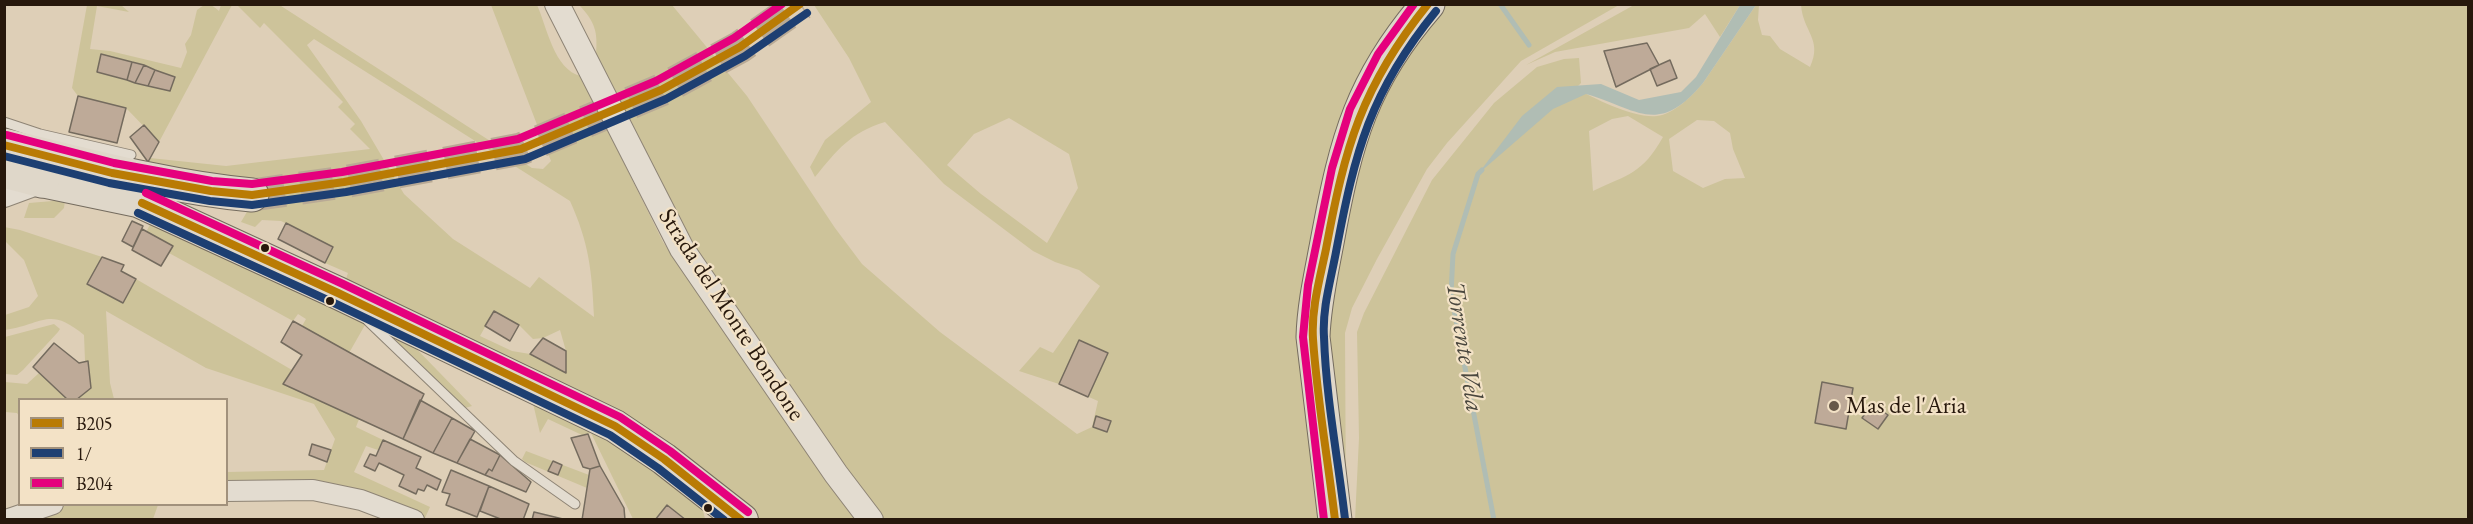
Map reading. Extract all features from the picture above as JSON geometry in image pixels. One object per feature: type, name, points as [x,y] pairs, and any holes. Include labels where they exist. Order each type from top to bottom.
[{"type":"highway","points":[[1335,519],[1313,337],[1314,310],[1343,158],[1359,112],[1380,69],[1404,32],[1428,4]]},
{"type":"highway","points":[[4,145],[112,173],[211,191],[252,195]]},
{"type":"highway","points":[[4,171],[42,181]]},
{"type":"main road","points":[[42,181],[138,201],[338,292],[615,426],[664,459],[742,519]]},
{"type":"street","name":"Strada del Monte Bondone","points":[[557,4],[682,249],[836,474],[871,519]]},
{"type":"street","points":[[4,195],[42,181]]},
{"type":"street","points":[[228,491],[321,491],[361,500],[414,519]]},
{"type":"street","points":[[6,519],[47,506]]},
{"type":"lane","points":[[4,122],[131,155]]},
{"type":"lane","points":[[338,292],[514,461],[575,504]]},
{"type":"shaded area","points":[[278,4],[532,168],[543,169],[551,161],[491,5],[537,5],[558,57],[572,72],[581,76],[663,242],[747,365],[862,519],[759,519],[666,446],[343,287],[348,273],[325,263],[333,247],[281,221],[262,220],[255,227],[241,222],[251,205],[144,169],[150,158],[226,166],[370,149],[350,129],[355,124],[338,107],[343,102],[264,23],[260,28],[237,5]],"holes":[[[314,39],[570,201],[588,258],[594,317],[539,277],[530,288],[453,239],[404,194],[361,121],[307,45]],[[494,311],[519,325],[533,339],[543,338],[560,330],[566,351],[566,372],[530,354],[512,351],[480,336]]]},
{"type":"shaded area","points":[[87,5],[121,5],[129,12],[97,6],[90,49],[110,51],[181,68],[187,52],[185,44],[191,35],[197,10],[208,5],[219,11],[221,5],[232,5],[159,142],[126,108],[78,96],[72,88]],"holes":[[[102,54],[170,91],[97,72]]]},
{"type":"shaded area","points":[[579,5],[672,5],[747,96],[835,228],[862,264],[940,332],[1077,434],[1092,427],[1098,401],[1059,384],[1019,371],[1040,347],[1053,353],[1100,286],[1079,270],[1033,251],[944,184],[885,122],[863,131],[846,143],[815,177],[810,167],[825,140],[871,102],[849,58],[814,5],[1418,5],[1332,171],[1325,519],[883,519],[711,278],[666,203],[596,55],[594,27]],"holes":[[[1009,118],[1069,154],[1078,188],[1047,243],[981,194],[947,165],[974,134]]]},
{"type":"shaded area","points":[[1445,5],[1619,5],[1521,61],[1447,143],[1427,169],[1377,259],[1352,308],[1345,333],[1346,519],[1325,347],[1335,258],[1376,101],[1428,21]]},
{"type":"shaded area","points":[[1634,5],[1740,5],[1720,37],[1705,14],[1689,28],[1555,52],[1526,65]]},
{"type":"shaded area","points":[[1740,5],[1756,5],[1703,83],[1687,100],[1673,110],[1660,114],[1647,114],[1586,94],[1553,109],[1478,174],[1522,116],[1557,87],[1601,84],[1639,100],[1681,92],[1696,77]]},
{"type":"shaded area","points":[[1756,5],[1759,5],[1758,20],[1762,35],[1770,36],[1780,49],[1810,67],[1814,49],[1813,42],[1802,14],[1801,5],[2468,5],[2468,519],[1355,520],[1359,438],[1357,332],[1364,313],[1432,180],[1494,103],[1537,67],[1564,59],[1579,58],[1581,83],[1576,88],[1615,107],[1648,116],[1670,112],[1703,83]],"holes":[[[1628,116],[1663,137],[1648,159],[1634,172],[1593,191],[1589,131],[1612,119]],[[1697,120],[1714,121],[1730,133],[1733,149],[1745,178],[1725,179],[1703,188],[1673,171],[1669,139]]]},
{"type":"shaded area","points":[[65,200],[64,208],[54,218],[24,218],[29,203]]},
{"type":"shaded area","points":[[153,219],[349,310],[365,325],[349,353],[302,326],[306,319],[298,314],[293,321],[169,253],[173,246],[146,232]]},
{"type":"shaded area","points":[[4,227],[20,230],[102,257],[88,284],[123,303],[136,279],[292,370],[283,384],[359,419],[356,427],[383,440],[378,450],[366,446],[354,472],[430,507],[425,518],[352,491],[228,485],[228,472],[324,470],[335,439],[314,404],[206,368],[106,311],[110,383],[114,398],[77,398],[91,388],[88,361],[85,361],[84,335],[72,326],[54,319],[5,330],[5,315],[29,307],[38,296],[24,260],[5,241]]},
{"type":"shaded area","points":[[373,319],[401,333],[472,406],[465,408]]},
{"type":"shaded area","points":[[54,324],[60,329],[58,332],[23,370],[17,375],[5,374],[5,337]]},
{"type":"shaded area","points":[[39,373],[67,398],[18,398],[18,414],[5,412],[5,382],[27,384]]},
{"type":"shaded area","points":[[531,395],[602,429],[701,501],[705,519],[686,519],[667,505],[655,519],[633,519],[591,433],[582,435],[548,419],[540,433]]},
{"type":"shaded area","points":[[526,451],[589,475],[587,488],[525,462],[522,459]]},
{"type":"shaded area","points":[[62,506],[158,506],[153,519],[17,520]]},
{"type":"building","points":[[1647,43],[1659,65],[1616,87],[1604,51]]},
{"type":"building","points":[[101,54],[132,62],[127,80],[97,72]]},
{"type":"building","points":[[1670,60],[1677,78],[1657,86],[1650,69]]},
{"type":"building","points":[[132,62],[144,65],[135,83],[127,80]]},
{"type":"building","points":[[144,65],[155,70],[148,86],[135,83]]},
{"type":"building","points":[[155,70],[175,77],[170,91],[148,86]]},
{"type":"building","points":[[78,96],[126,108],[117,143],[69,132]]},
{"type":"building","points":[[144,125],[159,142],[148,162],[130,137]]},
{"type":"building","points":[[132,221],[143,226],[133,247],[122,241]]},
{"type":"building","points":[[286,223],[333,247],[325,263],[278,239]]},
{"type":"building","points":[[142,229],[173,246],[161,266],[132,250]]},
{"type":"building","points":[[102,257],[124,265],[121,271],[136,279],[123,303],[87,284]]},
{"type":"building","points":[[494,311],[519,325],[510,341],[485,326]]},
{"type":"building","points":[[293,321],[424,394],[403,439],[283,384],[302,355],[281,342]]},
{"type":"building","points":[[543,338],[566,351],[566,373],[530,354]]},
{"type":"building","points":[[1079,340],[1108,353],[1088,397],[1059,384]]},
{"type":"building","points":[[54,343],[79,363],[88,361],[91,388],[78,398],[66,398],[33,367]]},
{"type":"building","name":"Mas de l'Aria","points":[[1822,382],[1853,388],[1846,429],[1815,423]]},
{"type":"building","points":[[420,400],[452,418],[433,453],[403,439]]},
{"type":"building","points":[[1872,404],[1888,415],[1878,429],[1862,418]]},
{"type":"building","points":[[1096,416],[1111,421],[1107,432],[1093,427]]},
{"type":"building","points":[[452,418],[475,431],[457,463],[433,453]]},
{"type":"building","points":[[588,434],[600,466],[590,469],[583,467],[571,438]]},
{"type":"building","points":[[470,439],[500,455],[492,471],[489,469],[485,475],[457,463]]},
{"type":"building","points":[[383,440],[421,457],[416,468],[441,480],[437,490],[427,485],[424,491],[418,489],[416,494],[399,486],[404,475],[379,463],[375,471],[364,466],[370,454],[376,456]]},
{"type":"building","points":[[312,444],[331,450],[327,462],[309,455]]},
{"type":"building","points":[[500,455],[531,482],[526,492],[485,475],[489,469],[492,471]]},
{"type":"building","points":[[553,461],[562,465],[558,475],[548,471]]},
{"type":"building","points":[[600,466],[624,508],[625,520],[582,520],[590,469]]},
{"type":"building","points":[[451,470],[489,486],[477,517],[446,505],[450,494],[442,492]]},
{"type":"building","points":[[489,486],[529,504],[523,520],[503,520],[480,511]]},
{"type":"building","points":[[667,505],[686,520],[655,520]]},
{"type":"building","points":[[534,512],[567,520],[532,520]]},
{"type":"waterway","points":[[1500,4],[1529,45]]},
{"type":"waterway","name":"Torrente Vela","points":[[1482,170],[1478,174],[1453,254],[1451,294],[1494,520]]},
{"type":"tunnel","points":[[252,195],[344,182],[521,149],[661,90],[740,47],[801,4]]},
{"type":"transit line","name":"B204","points":[[7,135],[114,163],[212,181],[252,184],[342,172],[518,139],[656,81],[734,38],[782,4]]},
{"type":"transit line","name":"B205","points":[[4,145],[112,173],[211,191],[252,195],[344,182],[521,149],[661,90],[740,47],[800,4]]},
{"type":"transit line","name":"B204","points":[[1324,520],[1303,337],[1308,285],[1332,168],[1350,109],[1378,54],[1414,4]]},
{"type":"transit line","name":"B205","points":[[1335,520],[1315,362],[1313,316],[1316,294],[1341,179],[1359,119],[1386,63],[1428,4]]},
{"type":"transit line","name":"1/","points":[[1345,519],[1325,360],[1324,316],[1327,294],[1350,183],[1368,124],[1395,69],[1436,11]]},
{"type":"transit line","name":"1/","points":[[4,156],[109,183],[210,201],[252,205],[346,192],[525,159],[666,99],[745,56],[807,13]]},
{"type":"transit line","name":"B204","points":[[146,193],[343,284],[620,417],[670,451],[748,512]]},
{"type":"transit line","name":"B205","points":[[142,203],[338,293],[615,426],[664,459],[741,520]]},
{"type":"transit line","name":"1/","points":[[138,213],[334,303],[610,435],[658,468],[724,520]]},
{"type":"place","name":"Mas de l'Aria","points":[[1834,406]]}]
